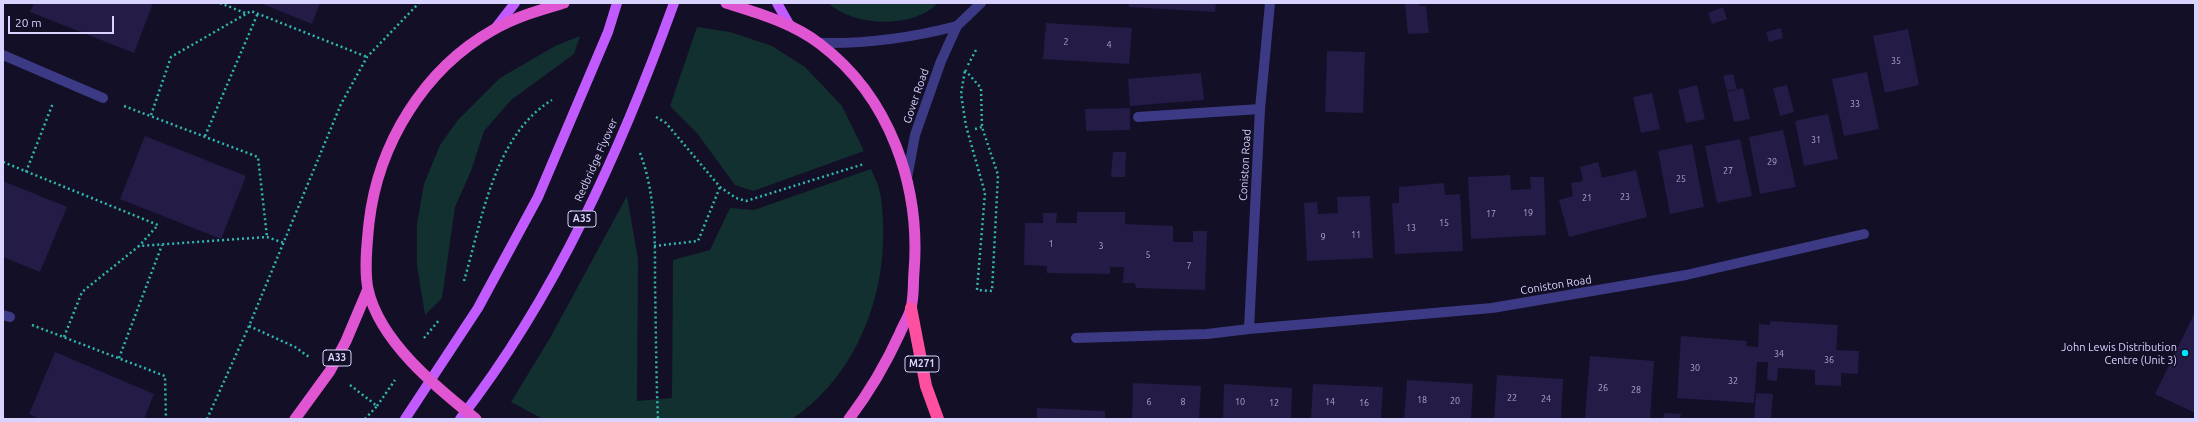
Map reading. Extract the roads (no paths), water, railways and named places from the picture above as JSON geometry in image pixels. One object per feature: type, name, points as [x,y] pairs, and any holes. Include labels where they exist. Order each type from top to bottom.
[{"type":"highway","points":[[476,419],[441,391],[409,360],[380,319],[368,289],[367,245],[372,198],[387,152],[410,109],[431,80],[455,57],[494,30],[537,11],[564,3]]},
{"type":"highway","points":[[726,3],[790,26],[819,43],[842,63],[862,85],[880,112],[895,142],[907,178],[914,229],[915,260],[911,308],[872,390],[850,419]]},
{"type":"highway","name":"A33","points":[[295,419],[330,371],[346,341],[368,289]]},
{"type":"highway","name":"M271","points":[[911,308],[926,386],[938,419]]},
{"type":"main road","points":[[494,30],[516,3]]},
{"type":"main road","points":[[405,419],[478,308],[538,198],[608,32],[617,3]]},
{"type":"main road","name":"Redbridge Flyover","points":[[460,419],[479,394],[551,283],[603,176],[656,53],[674,3]]},
{"type":"main road","points":[[776,3],[790,26]]},
{"type":"street","name":"Gover Road","points":[[907,178],[915,135],[927,96],[957,26],[981,3]]},
{"type":"street","name":"Coniston Road","points":[[1249,329],[1260,109],[1270,3]]},
{"type":"street","points":[[819,43],[855,44],[890,40],[957,26]]},
{"type":"street","points":[[3,55],[103,98]]},
{"type":"street","points":[[1138,117],[1260,109]]},
{"type":"street","name":"Coniston Road","points":[[1076,338],[1207,334],[1492,308],[1686,276],[1864,234]]},
{"type":"place","name":"John Lewis Distribution Centre (Unit 3)","points":[[2185,353]]}]
